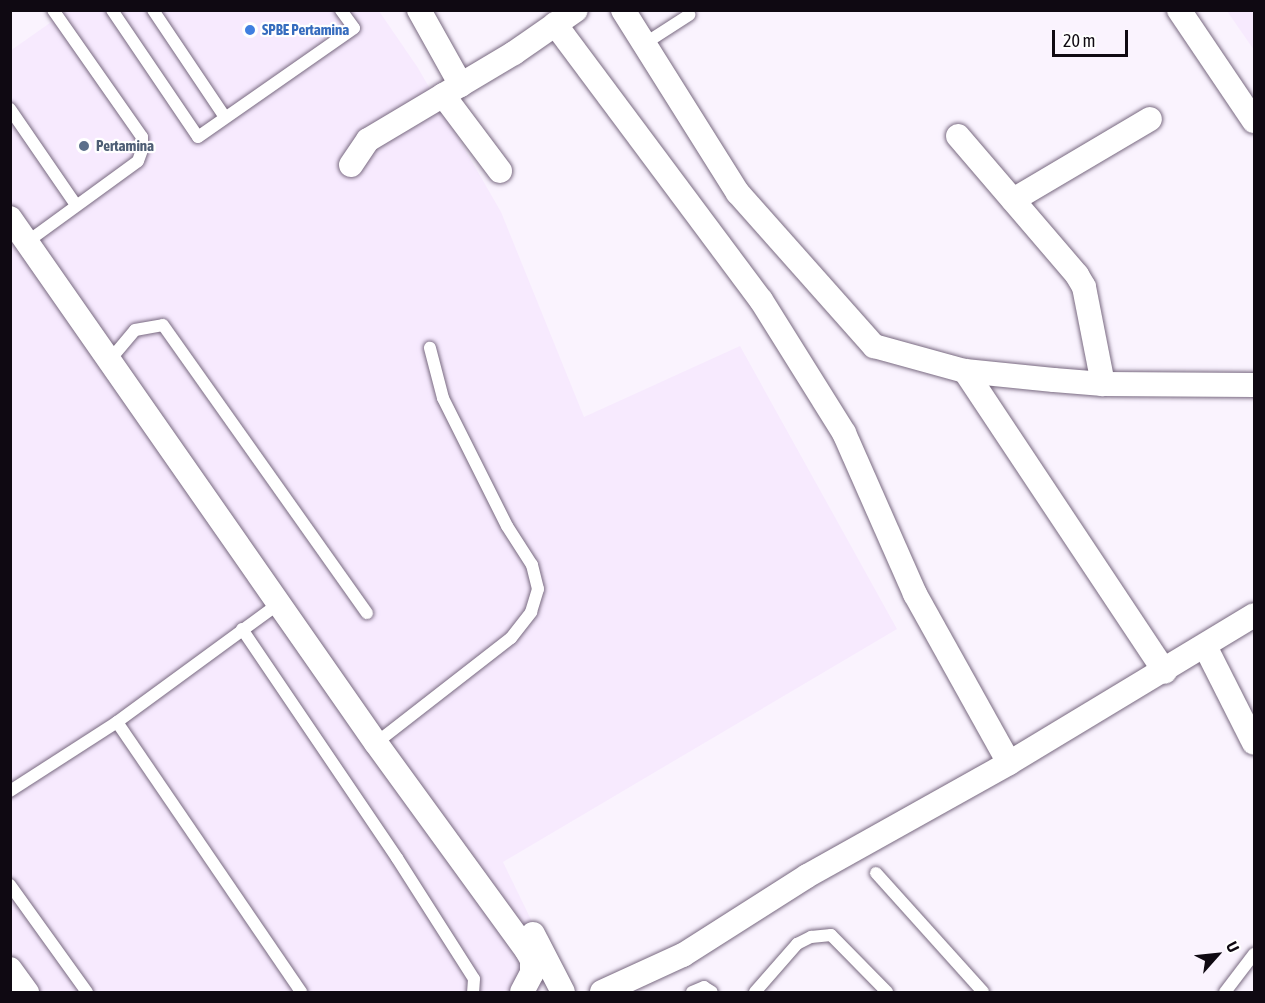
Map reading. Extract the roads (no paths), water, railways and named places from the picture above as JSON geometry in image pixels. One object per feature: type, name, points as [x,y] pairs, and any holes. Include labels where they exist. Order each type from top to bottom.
[{"type":"street","points":[[419,10],[452,90],[500,171]]},
{"type":"street","points":[[623,10],[738,193],[874,346],[965,371],[1104,384],[1254,385]]},
{"type":"street","points":[[1179,10],[1254,122]]},
{"type":"street","points":[[351,165],[368,140],[452,90],[565,15],[761,300],[838,424],[915,594],[1009,763]]},
{"type":"street","points":[[1013,200],[1150,119]]},
{"type":"street","points":[[958,136],[1084,287],[1104,384]]},
{"type":"street","points":[[10,218],[281,602],[376,743],[532,960],[532,973],[522,993]]},
{"type":"street","points":[[965,371],[1164,672]]},
{"type":"street","points":[[602,993],[683,955],[807,876],[1009,763],[1206,648],[1254,615]]},
{"type":"street","points":[[1206,648],[1254,743]]},
{"type":"street","points":[[505,921],[528,928],[539,940],[563,993]]},
{"type":"street","points":[[10,969],[27,993]]},
{"type":"lane","points":[[27,242],[138,161],[142,137],[53,10]]},
{"type":"lane","points":[[112,10],[198,137],[354,28],[341,10]]},
{"type":"lane","points":[[153,10],[225,117]]},
{"type":"lane","points":[[644,44],[689,15]]},
{"type":"lane","points":[[10,109],[76,206]]},
{"type":"lane","points":[[110,361],[135,330],[163,325],[367,613]]},
{"type":"lane","points":[[376,743],[511,638],[531,612],[538,589],[532,565],[507,526],[443,398],[430,348]]},
{"type":"lane","points":[[10,791],[117,722],[281,602]]},
{"type":"lane","points":[[242,630],[397,858],[474,980],[473,993]]},
{"type":"lane","points":[[117,722],[301,993]]},
{"type":"lane","points":[[876,873],[983,993]]},
{"type":"lane","points":[[10,885],[87,993]]},
{"type":"lane","points":[[755,993],[797,945],[811,936],[831,935],[887,993]]},
{"type":"lane","points":[[1225,993],[1254,954]]},
{"type":"lane","points":[[532,960],[555,993]]},
{"type":"lane","points":[[692,993],[704,987],[712,993]]},
{"type":"place","name":"SPBE Pertamina","points":[[250,30]]},
{"type":"place","name":"Pertamina","points":[[84,146]]}]
